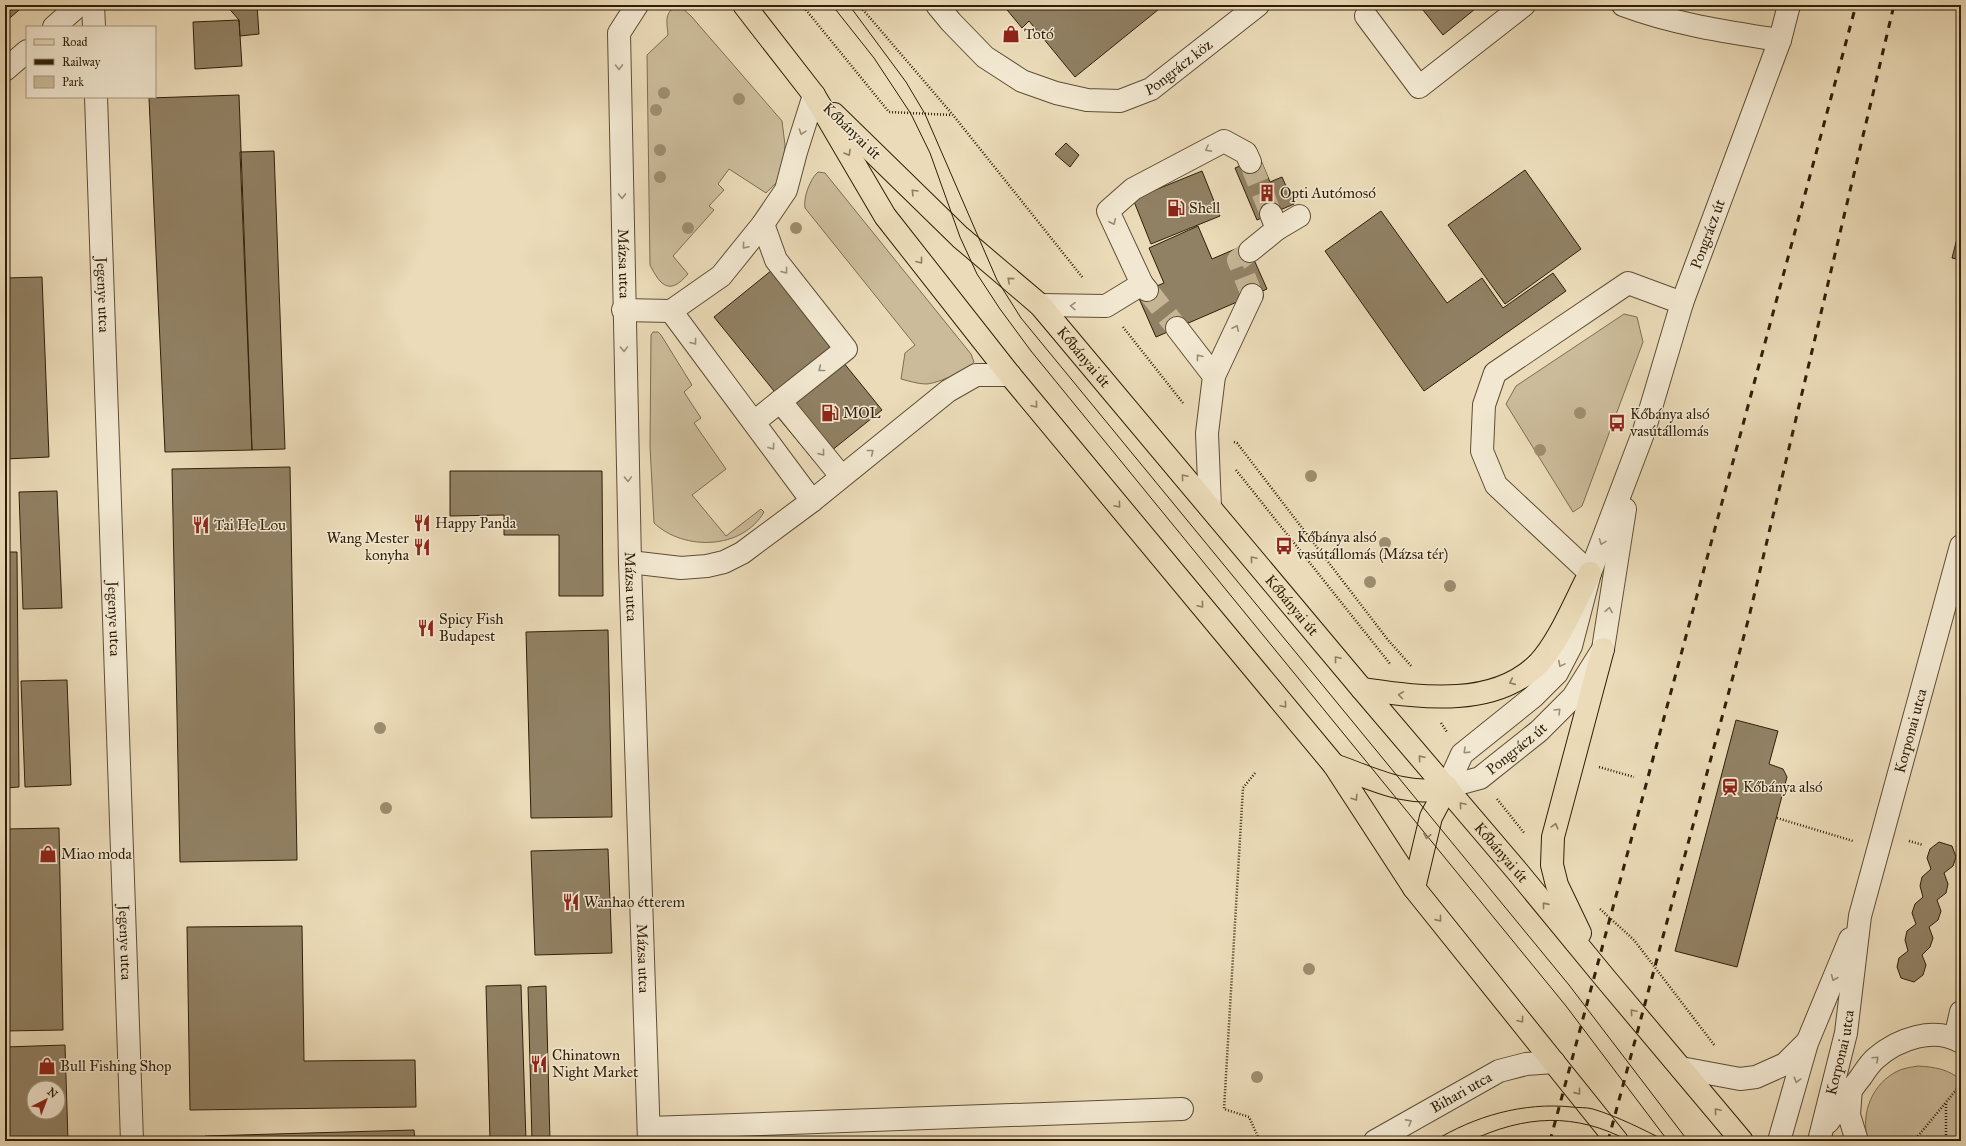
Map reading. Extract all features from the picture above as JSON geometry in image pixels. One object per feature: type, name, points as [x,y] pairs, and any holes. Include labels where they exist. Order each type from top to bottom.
[{"type":"main road","name":"Kőbányai út","points":[[744,5],[814,95],[885,216],[1010,375],[1334,765],[1414,888],[1617,1141]]},
{"type":"main road","name":"Kőbányai út","points":[[814,95],[960,237],[1040,305],[1362,690],[1447,787],[1742,1141]]},
{"type":"main road","points":[[1362,690],[1431,698],[1499,688],[1523,677],[1539,662],[1553,643],[1590,573]]},
{"type":"main road","points":[[1603,649],[1553,837],[1552,865],[1557,885],[1567,908],[1605,978]]},
{"type":"main road","points":[[1334,765],[1409,790],[1424,791],[1447,787]]},
{"type":"main road","points":[[1414,888],[1424,854],[1429,824],[1447,787]]},
{"type":"street","points":[[55,26],[79,5]]},
{"type":"street","points":[[93,5],[94,26]]},
{"type":"street","name":"Mázsa utca","points":[[620,5],[619,33],[623,310],[649,1134]]},
{"type":"street","points":[[619,33],[637,5]]},
{"type":"street","name":"Pongrácz köz","points":[[937,5],[951,22],[985,57],[1022,81],[1056,93],[1087,100],[1120,101],[1151,89],[1258,5]]},
{"type":"street","points":[[1366,16],[1419,87],[1524,5]]},
{"type":"street","points":[[1623,5],[1646,14],[1720,31],[1780,40]]},
{"type":"street","name":"Pongrácz út","points":[[1447,787],[1462,754],[1533,697],[1557,673],[1571,646],[1590,573],[1644,431],[1682,303],[1780,40],[1789,5]]},
{"type":"street","points":[[5,70],[26,52]]},
{"type":"street","points":[[623,310],[671,311],[721,276],[763,224],[786,190],[814,95]]},
{"type":"street","name":"Jegenye utca","points":[[96,98],[132,1141]]},
{"type":"street","points":[[1040,305],[1106,306],[1145,287],[1108,211],[1133,189],[1224,141],[1246,153],[1250,162]]},
{"type":"street","points":[[1250,251],[1274,222],[1299,216]]},
{"type":"street","points":[[754,422],[846,349],[776,260],[763,224]]},
{"type":"street","points":[[1590,573],[1496,485],[1482,451],[1484,405],[1495,373],[1628,284],[1682,303]]},
{"type":"street","points":[[1210,507],[1207,433],[1214,376],[1252,295]]},
{"type":"street","points":[[671,311],[812,501]]},
{"type":"street","points":[[1177,328],[1214,376]]},
{"type":"street","points":[[630,562],[681,568],[707,566],[724,562],[742,553],[812,501],[841,476],[948,391],[976,375],[1010,375]]},
{"type":"street","points":[[780,401],[841,476]]},
{"type":"street","name":"Pongrácz út","points":[[1447,787],[1480,778],[1539,731],[1573,696],[1603,649],[1631,466]]},
{"type":"street","name":"Korponai utca","points":[[1779,1141],[1807,1043],[1860,916],[1961,546]]},
{"type":"street","name":"Korponai utca","points":[[1820,1136],[1846,1033],[1860,916]]},
{"type":"street","points":[[1820,1136],[1851,1090],[1875,1059],[1902,1042],[1921,1036],[1938,1034],[1958,1040],[1961,1012]]},
{"type":"street","points":[[1846,1033],[1851,1090],[1849,1114],[1857,1141]]},
{"type":"street","name":"Korponai utca","points":[[1681,1068],[1740,1079],[1756,1077],[1785,1064],[1807,1043]]},
{"type":"street","name":"Bihari utca","points":[[1375,1141],[1499,1071],[1526,1064],[1554,1062]]},
{"type":"street","points":[[649,1134],[1182,1109]]},
{"type":"path","points":[[802,5],[889,112],[952,115]]},
{"type":"path","points":[[859,5],[952,115],[1106,306],[1315,567],[1382,656],[1392,667]]},
{"type":"path","points":[[1207,433],[1237,443],[1431,698],[1462,754]]},
{"type":"path","points":[[1573,759],[1634,777]]},
{"type":"path","points":[[1255,773],[1243,788],[1224,1109],[1249,1117],[1260,1141]]},
{"type":"path","points":[[1480,778],[1552,865]]},
{"type":"path","points":[[1777,818],[1878,848]]},
{"type":"path","points":[[1599,908],[1634,940],[1740,1079]]},
{"type":"path","points":[[1914,1141],[1961,1084]]},
{"type":"path","points":[[1946,1103],[1946,1141]]},
{"type":"path","points":[[1522,1141],[1534,1138],[1541,1141]]},
{"type":"green space","points":[[675,7],[682,8],[691,16],[782,121],[785,145],[782,177],[766,193],[729,169],[718,184],[724,190],[709,206],[714,210],[673,256],[688,274],[676,285],[666,286],[658,279],[650,265],[647,55],[668,35],[667,22],[669,12]]},
{"type":"green space","points":[[818,172],[825,173],[971,354],[974,362],[966,369],[937,382],[926,384],[901,379],[905,353],[915,345],[805,208],[805,199],[808,189],[812,179]]},
{"type":"green space","points":[[1624,314],[1637,317],[1643,342],[1582,506],[1573,512],[1506,404],[1516,386]]},
{"type":"green space","points":[[653,332],[658,332],[661,335],[692,385],[684,392],[701,418],[694,423],[726,469],[692,495],[726,536],[761,509],[764,512],[754,525],[742,534],[727,540],[696,542],[666,532],[654,523],[650,446],[651,335]]},
{"type":"green space","points":[[1918,1066],[1941,1069],[1951,1073],[1961,1080],[1961,1141],[1868,1141],[1866,1131],[1867,1110],[1875,1091],[1890,1075],[1902,1069]]},
{"type":"building","points":[[5,5],[25,5],[5,22]]},
{"type":"building","points":[[226,5],[257,5],[259,34],[240,36],[239,20]]},
{"type":"building","points":[[1003,5],[1164,5],[1075,77],[1029,21],[1022,28]]},
{"type":"building","points":[[1419,5],[1480,5],[1443,35]]},
{"type":"building","points":[[239,20],[242,66],[195,69],[193,22]]},
{"type":"building","points":[[239,95],[252,450],[165,452],[149,98]]},
{"type":"building","points":[[1066,143],[1079,155],[1070,167],[1055,154]]},
{"type":"building","points":[[274,151],[285,449],[252,450],[240,152]]},
{"type":"building","name":"Opti Autómosó","points":[[1260,158],[1270,182],[1282,177],[1294,204],[1257,220],[1235,168]]},
{"type":"building","points":[[1525,170],[1581,249],[1505,304],[1448,225]]},
{"type":"building","name":"Shell","points":[[1202,171],[1220,216],[1151,244],[1133,199]]},
{"type":"building","points":[[1381,211],[1447,303],[1482,278],[1503,308],[1553,273],[1566,291],[1424,391],[1325,251]]},
{"type":"building","points":[[1961,223],[1961,260],[1952,258]]},
{"type":"building","points":[[1198,226],[1212,259],[1247,244],[1267,289],[1156,337],[1137,294],[1164,283],[1149,248]]},
{"type":"building","points":[[777,266],[850,356],[787,407],[714,317]]},
{"type":"building","points":[[42,277],[49,457],[5,459],[5,278]]},
{"type":"building","name":"MOL","points":[[843,362],[882,410],[816,463],[777,416]]},
{"type":"building","points":[[290,467],[297,860],[180,862],[172,469]]},
{"type":"building","points":[[450,471],[602,471],[603,596],[559,596],[559,535],[504,535],[504,515],[450,516]]},
{"type":"building","points":[[57,491],[62,608],[23,609],[19,492]]},
{"type":"building","points":[[5,552],[17,552],[19,787],[5,788]]},
{"type":"building","points":[[608,630],[612,817],[531,818],[526,632]]},
{"type":"building","points":[[67,680],[71,785],[25,787],[21,681]]},
{"type":"building","points":[[1736,720],[1778,731],[1769,764],[1783,769],[1787,777],[1737,967],[1675,951]]},
{"type":"building","points":[[59,828],[63,1030],[5,1031],[5,829]]},
{"type":"building","points":[[1939,842],[1952,846],[1956,857],[1953,866],[1944,873],[1948,884],[1946,893],[1937,900],[1941,911],[1938,920],[1929,927],[1933,938],[1930,947],[1922,955],[1926,965],[1923,975],[1914,982],[1901,978],[1897,967],[1899,958],[1908,951],[1905,940],[1907,931],[1916,924],[1912,913],[1915,904],[1923,897],[1920,886],[1922,877],[1931,869],[1927,858],[1930,849]]},
{"type":"building","name":"Wanhao étterem","points":[[608,849],[612,953],[535,955],[531,851]]},
{"type":"building","points":[[302,926],[304,1061],[415,1060],[416,1107],[190,1110],[187,927]]},
{"type":"building","points":[[521,985],[526,1141],[490,1141],[486,986]]},
{"type":"building","name":"Chinatown Night Market","points":[[546,986],[550,1141],[532,1141],[528,987]]},
{"type":"building","points":[[65,1045],[68,1141],[5,1141],[5,1047]]},
{"type":"building","points":[[414,1130],[415,1141],[205,1141],[205,1136]]},
{"type":"tunnel","points":[[1250,162],[1271,214]]},
{"type":"tunnel","points":[[1250,251],[1238,260],[1252,295]]},
{"type":"tunnel","points":[[1147,290],[1177,328]]},
{"type":"tram line","points":[[832,5],[874,58],[911,114],[930,153],[960,237],[977,274],[1000,309],[1031,351],[1566,1006],[1668,1141]]},
{"type":"tram line","points":[[849,5],[906,82],[925,114],[997,280],[1021,318],[1569,985],[1688,1141]]},
{"type":"tram line","points":[[1434,1141],[1466,1124],[1500,1113],[1518,1109],[1554,1106],[1585,1108],[1603,1112],[1666,1141]]},
{"type":"tram line","points":[[1470,1141],[1490,1132],[1510,1126],[1550,1120],[1569,1121],[1589,1125],[1629,1141]]},
{"type":"railway","points":[[1550,1141],[1856,5]]},
{"type":"railway","points":[[1608,1141],[1749,617],[1894,5]]},
{"type":"place","name":"Totó","points":[[1011,34]]},
{"type":"place","name":"Opti Autómosó","points":[[1267,193]]},
{"type":"place","name":"Shell","points":[[1176,208]]},
{"type":"place","name":"MOL","points":[[830,413]]},
{"type":"place","name":"Kőbánya alsó vasútállomás","points":[[1617,423]]},
{"type":"place","name":"Happy Panda","points":[[422,523]]},
{"type":"place","name":"Tai He Lou","points":[[201,525]]},
{"type":"place","name":"Kőbánya alsó vasútállomás (Mázsa tér)","points":[[1284,546]]},
{"type":"place","name":"Wang Mester konyha","points":[[422,547]]},
{"type":"place","name":"Spicy Fish Budapest","points":[[426,628]]},
{"type":"place","name":"Kőbánya alsó","points":[[1730,787]]},
{"type":"place","name":"Miao moda","points":[[48,854]]},
{"type":"place","name":"Wanhao étterem","points":[[571,902]]},
{"type":"place","name":"Chinatown Night Market","points":[[539,1064]]},
{"type":"place","name":"Bull Fishing Shop","points":[[47,1066]]}]
